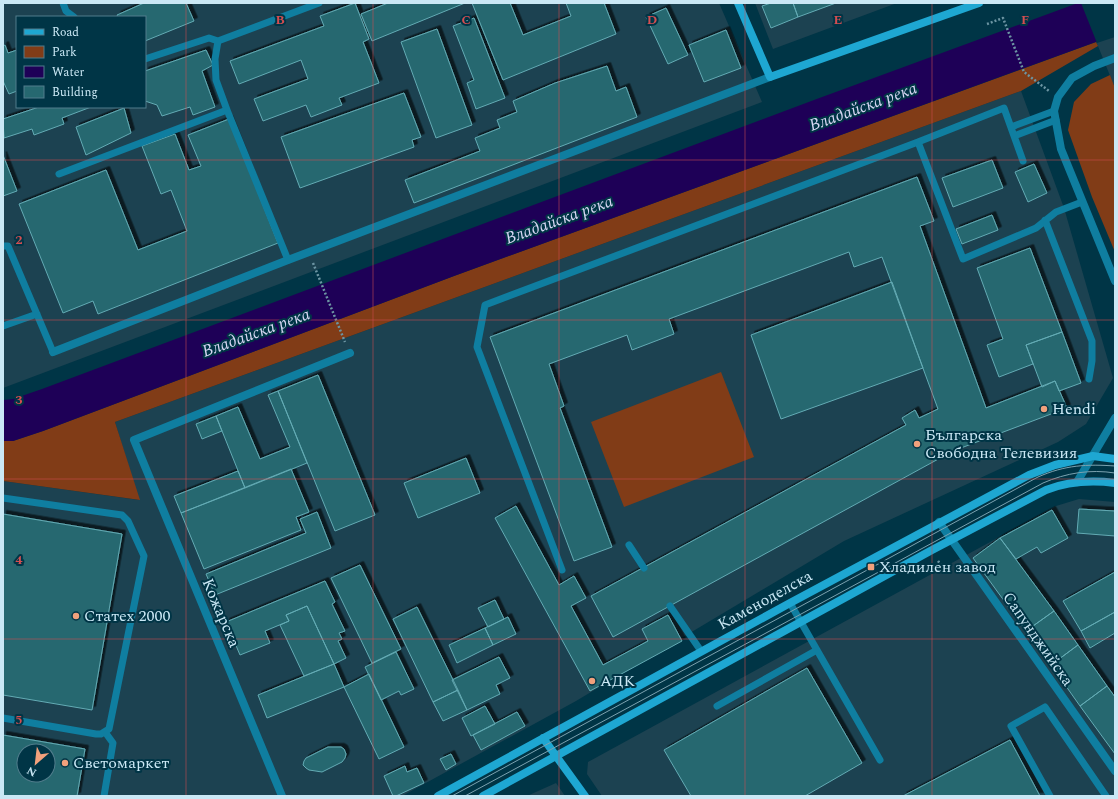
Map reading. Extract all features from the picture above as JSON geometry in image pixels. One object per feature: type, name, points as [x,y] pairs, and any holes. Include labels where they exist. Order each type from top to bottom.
[{"type":"main road","points":[[738,3],[770,77],[979,3]]},
{"type":"main road","name":"Каменоделска","points":[[438,796],[701,651],[1029,475],[1055,465],[1093,456],[1115,459]]},
{"type":"main road","points":[[482,796],[951,540],[1046,490],[1062,484],[1096,480],[1115,483]]},
{"type":"main road","points":[[543,738],[585,796]]},
{"type":"street","points":[[1115,58],[1094,66],[1072,78],[1058,97],[1054,112],[1061,149],[1115,281]]},
{"type":"street","points":[[53,352],[288,260],[770,77]]},
{"type":"street","name":"Кожарска","points":[[282,796],[134,440],[350,353]]},
{"type":"street","points":[[1077,482],[1115,418]]},
{"type":"street","name":"Сапунджийска","points":[[939,522],[1115,771]]},
{"type":"lane","points":[[63,3],[66,11],[73,16]]},
{"type":"lane","points":[[146,58],[209,38],[218,41],[319,3]]},
{"type":"lane","points":[[218,41],[215,59],[216,80],[288,260]]},
{"type":"lane","points":[[562,570],[477,347],[485,305],[918,142],[1004,108],[1024,161]]},
{"type":"lane","points":[[59,174],[227,110]]},
{"type":"lane","points":[[1011,127],[1054,112]]},
{"type":"lane","points":[[1014,136],[1056,120]]},
{"type":"lane","points":[[918,142],[963,259],[1036,228],[1044,220],[1056,212],[1082,202]]},
{"type":"lane","points":[[1044,220],[1092,341],[1092,361],[1089,379]]},
{"type":"lane","points":[[3,246],[8,246],[53,352]]},
{"type":"lane","points":[[3,326],[38,314]]},
{"type":"lane","points":[[3,498],[122,515],[128,521],[143,551],[144,559],[110,724],[105,732],[96,734],[3,718]]},
{"type":"lane","points":[[629,545],[644,568]]},
{"type":"lane","points":[[790,603],[880,760]]},
{"type":"lane","points":[[670,606],[701,651]]},
{"type":"lane","points":[[717,706],[817,650]]},
{"type":"lane","points":[[1050,796],[1012,726],[1045,707],[1106,796]]},
{"type":"lane","points":[[104,796],[113,743],[105,732]]},
{"type":"path","points":[[988,24],[1003,18],[1024,72],[1058,97]]},
{"type":"path","points":[[314,263],[339,329]]},
{"type":"path","points":[[938,561],[941,565]]},
{"type":"shaded area","points":[[3,3],[719,3],[762,102],[3,388]]},
{"type":"shaded area","points":[[755,3],[897,3],[773,49]]},
{"type":"shaded area","points":[[1081,3],[1115,3],[1115,88],[1098,46]]},
{"type":"shaded area","points":[[1021,91],[1064,208],[1113,378],[1086,424],[1058,442],[844,541],[576,701],[402,796],[3,796],[3,481],[139,500],[115,422]]},
{"type":"shaded area","points":[[1079,499],[1115,502],[1115,796],[602,796],[587,774],[588,762],[1056,506]]},
{"type":"shaded area","points":[[556,783],[565,796],[527,796]]},
{"type":"green space","points":[[1096,42],[1098,46],[1021,91],[115,422],[140,500],[3,481],[3,441],[13,441],[43,431],[454,276]]},
{"type":"green space","points":[[1110,75],[1115,88],[1115,252],[1092,197],[1068,130],[1074,102],[1091,84]]},
{"type":"green space","points":[[721,372],[754,457],[624,507],[591,422]]},
{"type":"water","name":"Владайска река","points":[[1078,3],[1115,3],[1115,35],[454,276],[43,431],[13,441],[3,441],[3,400],[13,399],[42,389],[814,100]]},
{"type":"pier","points":[[1081,3],[1115,3],[1115,37],[1097,43]]},
{"type":"building","points":[[144,3],[186,3],[194,21],[146,41],[146,16],[117,15]]},
{"type":"building","points":[[355,3],[369,39],[363,42],[379,83],[339,98],[342,105],[311,117],[306,105],[263,121],[254,99],[308,79],[301,60],[239,84],[230,61],[324,26],[320,16]]},
{"type":"building","points":[[388,3],[465,3],[372,41],[361,14]]},
{"type":"building","points":[[472,3],[510,3],[523,35],[571,16],[566,3],[604,3],[616,34],[503,80]]},
{"type":"building","points":[[771,3],[793,3],[798,17],[771,28],[762,6]]},
{"type":"building","points":[[793,3],[836,3],[798,17]]},
{"type":"building","points":[[666,8],[688,55],[668,64],[646,17]]},
{"type":"building","points":[[474,18],[505,98],[476,109],[467,83],[474,80],[453,26]]},
{"type":"building","points":[[437,29],[472,125],[436,138],[401,42]]},
{"type":"building","points":[[726,30],[741,68],[704,82],[689,45]]},
{"type":"building","points":[[5,45],[8,53],[16,50],[16,91],[9,94],[3,81],[3,46]]},
{"type":"building","points":[[206,50],[213,65],[202,71],[215,107],[193,115],[190,107],[162,116],[157,105],[146,101],[146,71]]},
{"type":"building","points":[[607,66],[616,91],[626,87],[637,117],[414,203],[405,180],[480,151],[475,138],[500,128],[497,120],[517,112],[513,101],[555,83]]},
{"type":"building","points":[[404,93],[421,137],[412,140],[414,147],[300,188],[281,137]]},
{"type":"building","points":[[36,108],[88,108],[62,118],[64,124],[34,135],[32,129],[4,138],[3,119]]},
{"type":"building","points":[[124,108],[131,133],[86,155],[76,127]]},
{"type":"building","points":[[229,119],[278,243],[98,314],[93,301],[63,313],[19,204],[106,170],[138,250],[187,231],[171,190],[161,194],[142,146],[175,134],[189,170],[201,166],[188,135]]},
{"type":"building","points":[[3,155],[17,191],[3,196]]},
{"type":"building","points":[[992,160],[1003,188],[953,207],[942,178]]},
{"type":"building","points":[[1034,164],[1047,193],[1028,202],[1015,172]]},
{"type":"building","points":[[917,177],[934,221],[920,226],[986,408],[1055,381],[1067,408],[953,451],[613,637],[591,596],[906,425],[902,418],[915,410],[919,418],[938,409],[882,257],[854,267],[849,252],[669,319],[674,334],[632,350],[627,335],[549,364],[564,406],[560,408],[612,547],[574,561],[490,337]]},
{"type":"building","points":[[992,215],[998,230],[962,244],[956,229]]},
{"type":"building","points":[[1030,248],[1062,332],[1026,345],[1033,364],[999,377],[987,345],[1003,339],[977,268]]},
{"type":"building","points":[[892,282],[923,368],[781,419],[751,335]]},
{"type":"building","points":[[1062,332],[1081,383],[1059,391],[1055,381],[1042,387],[1026,345]]},
{"type":"building","points":[[318,375],[375,515],[335,531],[278,391]]},
{"type":"building","points":[[278,391],[307,463],[245,488],[216,416],[238,407],[260,459],[290,447],[268,395]]},
{"type":"building","points":[[216,416],[222,431],[202,439],[196,424]]},
{"type":"building","points":[[466,458],[480,493],[418,518],[404,483]]},
{"type":"building","points":[[291,469],[309,512],[296,517],[301,530],[204,569],[181,513]]},
{"type":"building","points":[[238,471],[245,488],[181,513],[174,496]]},
{"type":"building","points":[[516,506],[559,585],[574,576],[586,598],[571,606],[603,665],[648,641],[642,629],[668,615],[682,641],[590,691],[495,518]]},
{"type":"building","points":[[1079,509],[1115,511],[1115,536],[1077,533]]},
{"type":"building","points":[[1052,510],[1068,538],[1041,553],[1037,547],[1016,559],[1000,538]]},
{"type":"building","points":[[317,512],[331,548],[215,595],[206,574],[306,533],[300,519]]},
{"type":"building","points":[[3,514],[122,534],[92,710],[3,695]]},
{"type":"building","points":[[1000,538],[1054,611],[1026,631],[973,558]]},
{"type":"building","points":[[360,565],[401,649],[372,663],[331,578]]},
{"type":"building","points":[[1115,572],[1115,612],[1081,631],[1063,601]]},
{"type":"building","points":[[325,581],[335,602],[332,604],[345,631],[339,633],[342,639],[338,641],[346,658],[334,664],[307,606],[286,615],[289,621],[265,631],[270,643],[240,655],[226,622]]},
{"type":"building","points":[[495,600],[504,619],[488,627],[478,608]]},
{"type":"building","points":[[307,606],[334,664],[304,676],[280,625],[289,621],[286,615]]},
{"type":"building","points":[[417,607],[458,690],[433,702],[393,619]]},
{"type":"building","points":[[1054,611],[1078,645],[1051,665],[1026,631]]},
{"type":"building","points":[[1115,612],[1115,633],[1090,648],[1081,631]]},
{"type":"building","points":[[508,617],[516,634],[493,645],[485,628]]},
{"type":"building","points":[[485,628],[493,645],[457,663],[449,645]]},
{"type":"building","points":[[1078,645],[1107,686],[1080,706],[1051,665]]},
{"type":"building","points":[[396,652],[414,689],[401,695],[399,691],[381,700],[365,667]]},
{"type":"building","points":[[499,657],[510,678],[496,685],[500,694],[467,710],[452,680]]},
{"type":"building","points":[[334,664],[344,687],[267,718],[258,695]]},
{"type":"building","points":[[807,668],[862,763],[805,796],[691,796],[664,750]]},
{"type":"building","points":[[369,674],[404,747],[379,759],[344,687]]},
{"type":"building","points":[[1107,686],[1115,697],[1115,754],[1080,706]]},
{"type":"building","points":[[458,690],[467,710],[443,721],[433,702]]},
{"type":"building","points":[[485,706],[495,724],[471,736],[462,718]]},
{"type":"building","points":[[517,712],[525,726],[481,750],[473,735]]},
{"type":"building","name":"Светомаркет","points":[[3,735],[50,743],[16,743],[16,783],[56,783],[56,744],[85,749],[77,796],[3,796]]},
{"type":"building","points":[[1010,740],[1040,796],[903,796]]},
{"type":"building","points":[[328,747],[341,747],[344,749],[346,754],[342,762],[322,772],[309,770],[303,765],[306,758]]},
{"type":"building","points":[[451,754],[456,764],[446,770],[440,759]]},
{"type":"building","points":[[405,766],[407,772],[417,768],[424,783],[393,796],[384,776]]},
{"type":"tram line","points":[[452,796],[1038,477],[1057,470],[1076,466],[1115,466]]},
{"type":"tram line","points":[[465,796],[1043,483],[1069,474],[1096,471],[1115,473]]},
{"type":"place","name":"Hendi","points":[[1044,409]]},
{"type":"place","name":"Българска Свободна Телевизия","points":[[917,444]]},
{"type":"place","name":"Хладилен завод","points":[[871,567]]},
{"type":"place","name":"Статех 2000","points":[[76,616]]},
{"type":"place","name":"АДК","points":[[592,681]]},
{"type":"place","name":"Светомаркет","points":[[65,763]]}]
